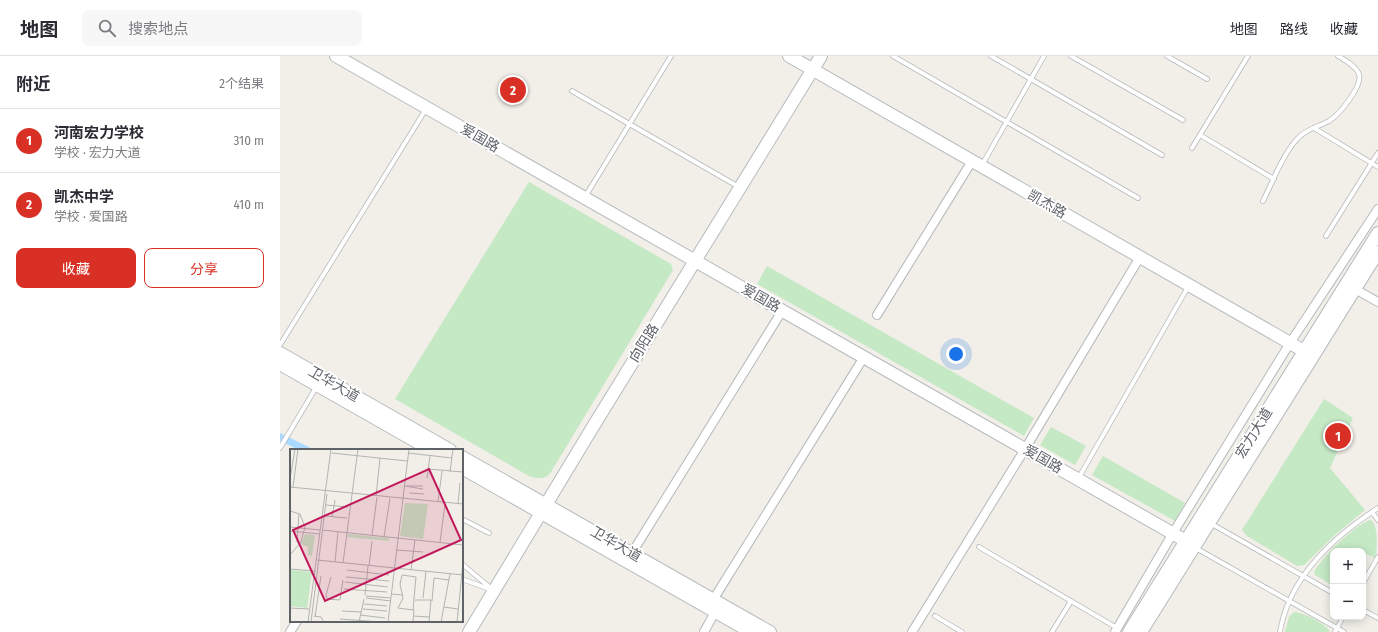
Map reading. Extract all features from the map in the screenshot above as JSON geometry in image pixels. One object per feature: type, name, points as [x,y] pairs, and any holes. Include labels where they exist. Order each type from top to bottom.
[{"type":"street","name":"爱国路","points":[[336,56],[1190,544]]},
{"type":"street","name":"凯杰路","points":[[789,56],[1304,351]]},
{"type":"street","name":"向阳路","points":[[469,632],[543,508],[821,56]]},
{"type":"street","points":[[877,315],[977,164]]},
{"type":"street","points":[[1116,630],[1173,533],[1290,343],[1378,209]]},
{"type":"street","name":"宏力大道","points":[[1141,632],[1190,544],[1304,351],[1378,233]]},
{"type":"street","name":"宏力大道","points":[[1129,632],[1190,544],[1209,522],[1378,252]]},
{"type":"street","points":[[912,632],[1025,449],[1140,257]]},
{"type":"street","points":[[1355,289],[1378,302]]},
{"type":"street","points":[[632,553],[782,311]]},
{"type":"street","name":"卫华大道","points":[[280,353],[448,449]]},
{"type":"street","points":[[704,632],[714,606],[864,357]]},
{"type":"street","name":"卫华大道","points":[[280,364],[429,449]]},
{"type":"street","name":"卫华大道","points":[[463,458],[543,508],[714,606],[770,632]]},
{"type":"street","name":"卫华大道","points":[[463,468],[632,553],[751,632]]},
{"type":"street","points":[[290,632],[296,622]]},
{"type":"lane","points":[[585,198],[671,56]]},
{"type":"lane","points":[[893,56],[1138,198]]},
{"type":"lane","points":[[991,56],[1162,155]]},
{"type":"lane","points":[[977,164],[1007,122],[1044,56]]},
{"type":"lane","points":[[1071,56],[1182,120]]},
{"type":"lane","points":[[1167,56],[1207,79]]},
{"type":"lane","points":[[1192,148],[1248,56]]},
{"type":"lane","points":[[1263,201],[1296,140],[1305,132],[1329,121],[1340,112],[1360,80],[1358,72],[1353,66],[1338,56]]},
{"type":"lane","points":[[572,91],[740,187]]},
{"type":"lane","points":[[280,345],[427,108]]},
{"type":"lane","points":[[1314,128],[1378,167]]},
{"type":"lane","points":[[1200,135],[1274,179]]},
{"type":"lane","points":[[1326,236],[1378,153]]},
{"type":"lane","points":[[1077,479],[1189,285]]},
{"type":"lane","points":[[280,448],[318,385]]},
{"type":"lane","points":[[1280,632],[1289,601],[1303,576],[1314,562],[1332,544],[1378,508]]},
{"type":"lane","points":[[1372,512],[1378,520]]},
{"type":"lane","points":[[463,520],[488,533]]},
{"type":"lane","points":[[1209,522],[1330,591]]},
{"type":"lane","points":[[1190,544],[1336,630],[1344,632]]},
{"type":"lane","points":[[979,547],[1071,601],[1116,630]]},
{"type":"lane","points":[[1366,578],[1378,557]]},
{"type":"lane","points":[[463,565],[494,590]]},
{"type":"lane","points":[[463,580],[494,590]]},
{"type":"lane","points":[[1052,632],[1071,601]]},
{"type":"lane","points":[[1366,612],[1378,618]]},
{"type":"lane","points":[[935,616],[962,632]]},
{"type":"lane","points":[[1336,630],[1341,620]]},
{"type":"green space","points":[[529,182],[671,264],[673,270],[551,472],[544,478],[529,476],[395,399]]},
{"type":"green space","points":[[767,266],[1034,418],[1024,436],[757,284]]},
{"type":"green space","points":[[1324,399],[1353,418],[1330,468],[1365,510],[1335,535],[1304,565],[1297,566],[1247,536],[1242,530]]},
{"type":"green space","points":[[1051,427],[1086,446],[1075,465],[1040,445]]},
{"type":"green space","points":[[1103,456],[1185,503],[1175,521],[1092,475]]},
{"type":"green space","points":[[1370,520],[1375,525],[1377,548],[1375,558],[1366,554],[1366,548],[1334,548],[1347,535],[1363,523]]},
{"type":"green space","points":[[1330,552],[1330,584],[1315,575],[1314,572]]},
{"type":"green space","points":[[1294,612],[1314,619],[1330,632],[1285,632],[1289,617]]},
{"type":"water","points":[[280,433],[313,449],[297,449],[280,441]]},
{"type":"place","name":"凯杰中学","points":[[513,90]]},
{"type":"place","name":"河南宏力学校","points":[[1338,436]]}]
